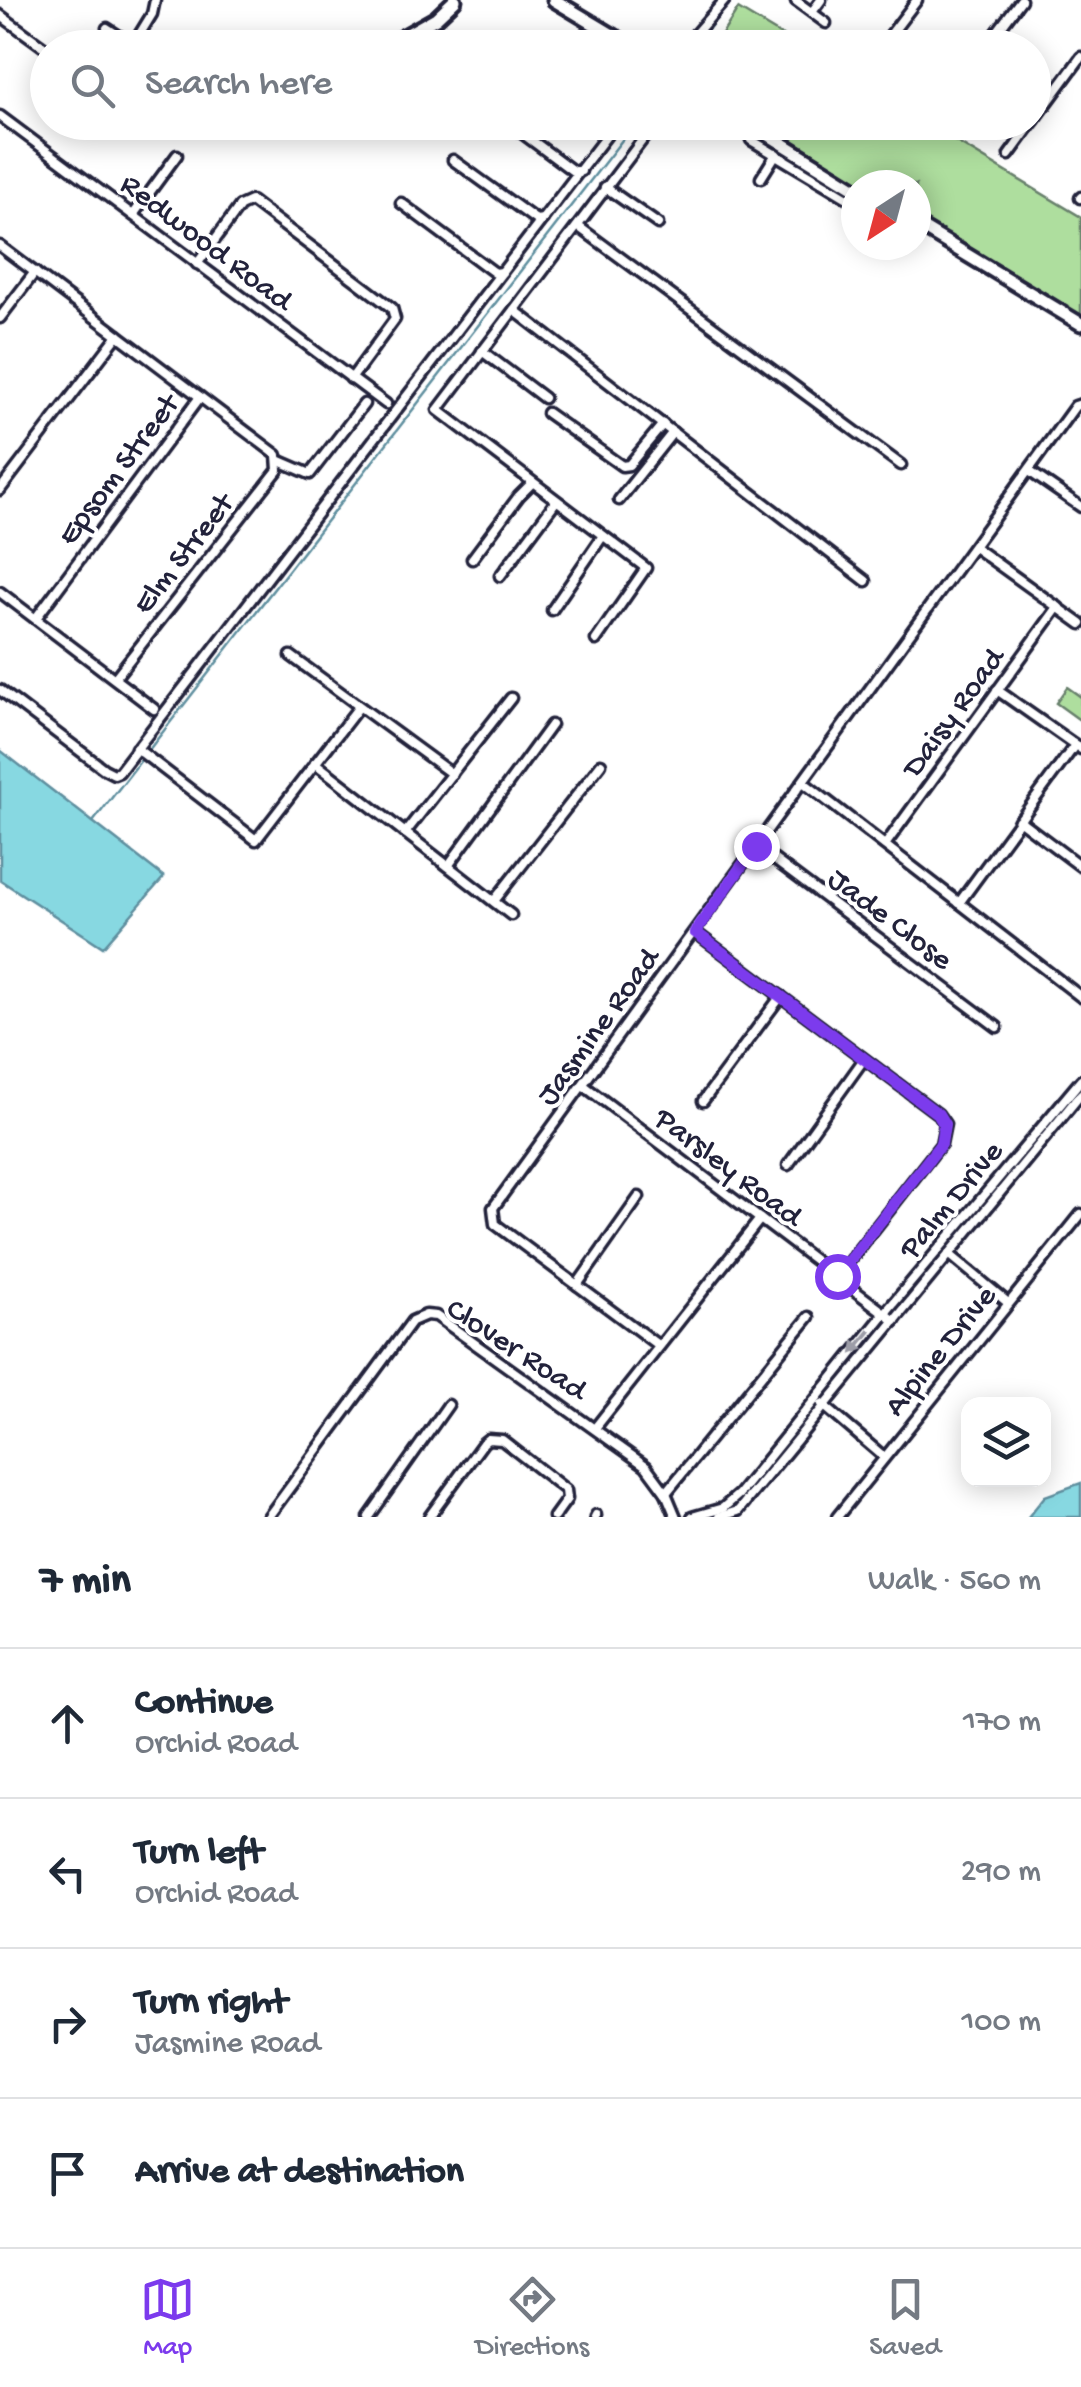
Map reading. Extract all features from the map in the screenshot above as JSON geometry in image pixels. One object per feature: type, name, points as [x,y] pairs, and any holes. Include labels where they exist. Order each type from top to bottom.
[{"type":"street","points":[[142,30],[155,0]]},
{"type":"street","points":[[415,30],[436,18],[455,0]]},
{"type":"street","points":[[554,0],[604,30]]},
{"type":"street","points":[[699,30],[725,0]]},
{"type":"street","points":[[812,12],[820,0]]},
{"type":"street","points":[[894,30],[917,0]]},
{"type":"street","points":[[999,30],[1021,0]]},
{"type":"street","points":[[796,1],[826,22]]},
{"type":"street","points":[[0,15],[30,37]]},
{"type":"street","points":[[1051,98],[1081,57]]},
{"type":"street","name":"Redwood Road","points":[[0,116],[30,139]]},
{"type":"street","name":"Redwood Road","points":[[32,140],[386,404]]},
{"type":"street","points":[[531,140],[573,171],[581,170]]},
{"type":"street","points":[[0,690],[104,769],[118,772],[604,140]]},
{"type":"street","points":[[596,640],[646,568],[438,410],[642,140]]},
{"type":"street","points":[[751,140],[841,181]]},
{"type":"street","points":[[766,140],[841,193]]},
{"type":"street","points":[[1009,155],[1020,140]]},
{"type":"street","points":[[762,178],[775,149]]},
{"type":"street","points":[[133,216],[177,155]]},
{"type":"street","points":[[453,160],[536,220],[544,219]]},
{"type":"street","points":[[605,187],[658,224]]},
{"type":"street","points":[[197,264],[240,206],[251,201],[392,308],[395,319],[351,379]]},
{"type":"street","points":[[400,203],[495,273],[502,272]]},
{"type":"street","points":[[578,226],[900,465]]},
{"type":"street","points":[[931,233],[1081,324]]},
{"type":"street","points":[[0,246],[278,458],[310,474],[364,404]]},
{"type":"street","points":[[0,318],[35,272]]},
{"type":"street","points":[[514,310],[866,581]]},
{"type":"street","points":[[0,490],[118,335]]},
{"type":"street","points":[[482,351],[544,398]]},
{"type":"street","name":"Epsom Street","points":[[36,618],[200,396]]},
{"type":"street","name":"Jasmine Road","points":[[659,1346],[495,1224],[493,1208],[1075,406],[1081,404]]},
{"type":"street","points":[[547,414],[622,466],[629,466],[663,424]]},
{"type":"street","points":[[620,500],[673,432]]},
{"type":"street","name":"Elm Street","points":[[114,678],[278,470],[278,458]]},
{"type":"street","points":[[1029,470],[1081,508]]},
{"type":"street","points":[[472,559],[532,483]]},
{"type":"street","points":[[500,576],[556,501]]},
{"type":"street","points":[[552,610],[602,538]]},
{"type":"street","points":[[974,547],[1081,624]]},
{"type":"street","points":[[0,592],[154,709]]},
{"type":"street","name":"Daisy Road","points":[[884,845],[1058,607]]},
{"type":"street","points":[[291,656],[452,774]]},
{"type":"street","points":[[959,902],[1078,747],[997,690]]},
{"type":"street","points":[[405,833],[511,698]]},
{"type":"street","points":[[138,750],[256,840],[358,708]]},
{"type":"street","points":[[448,866],[551,725]]},
{"type":"street","points":[[316,763],[512,915]]},
{"type":"street","points":[[494,902],[601,764]]},
{"type":"street","points":[[803,782],[1081,997]]},
{"type":"street","points":[[1020,820],[1080,866]]},
{"type":"street","name":"Jade Close","points":[[756,846],[997,1027]]},
{"type":"street","points":[[695,932],[938,1114],[944,1124],[941,1144],[837,1276]]},
{"type":"street","points":[[1071,989],[1081,982]]},
{"type":"street","points":[[704,1101],[781,996]]},
{"type":"street","points":[[788,1165],[864,1059]]},
{"type":"street","name":"Palm Drive","points":[[692,1517],[723,1508],[739,1494],[1081,1080]]},
{"type":"street","name":"Parsley Road","points":[[583,1085],[895,1320]]},
{"type":"street","name":"Palm Drive","points":[[720,1517],[738,1510],[1081,1094]]},
{"type":"street","points":[[577,1285],[639,1196]]},
{"type":"street","name":"Alpine Drive","points":[[837,1517],[1081,1214]]},
{"type":"street","points":[[595,1428],[760,1219]]},
{"type":"street","points":[[940,1247],[1007,1302]]},
{"type":"street","name":"Clover Road","points":[[268,1517],[417,1317],[436,1316],[646,1466],[666,1493],[676,1517]]},
{"type":"street","points":[[666,1493],[809,1316]]},
{"type":"street","points":[[819,1395],[824,1408],[884,1457]]},
{"type":"street","points":[[369,1517],[448,1405]]},
{"type":"street","points":[[429,1517],[483,1443],[495,1438],[566,1490],[567,1499],[554,1517]]},
{"type":"green space","points":[[738,9],[773,30],[725,30]]},
{"type":"green space","points":[[771,140],[953,140],[1081,217],[1081,325],[931,233],[931,170],[841,170],[841,180]]},
{"type":"green space","points":[[1067,687],[1081,697],[1081,721],[1056,703]]},
{"type":"water","points":[[0,750],[164,877],[103,947],[0,880]]},
{"type":"water","points":[[1081,1483],[1081,1517],[1028,1517],[1045,1496]]},
{"type":"waterway","points":[[708,30],[731,0]]},
{"type":"waterway","points":[[93,822],[622,140]]},
{"type":"route","points":[[756,846],[695,932],[938,1114],[944,1124],[941,1144],[837,1276]]}]
